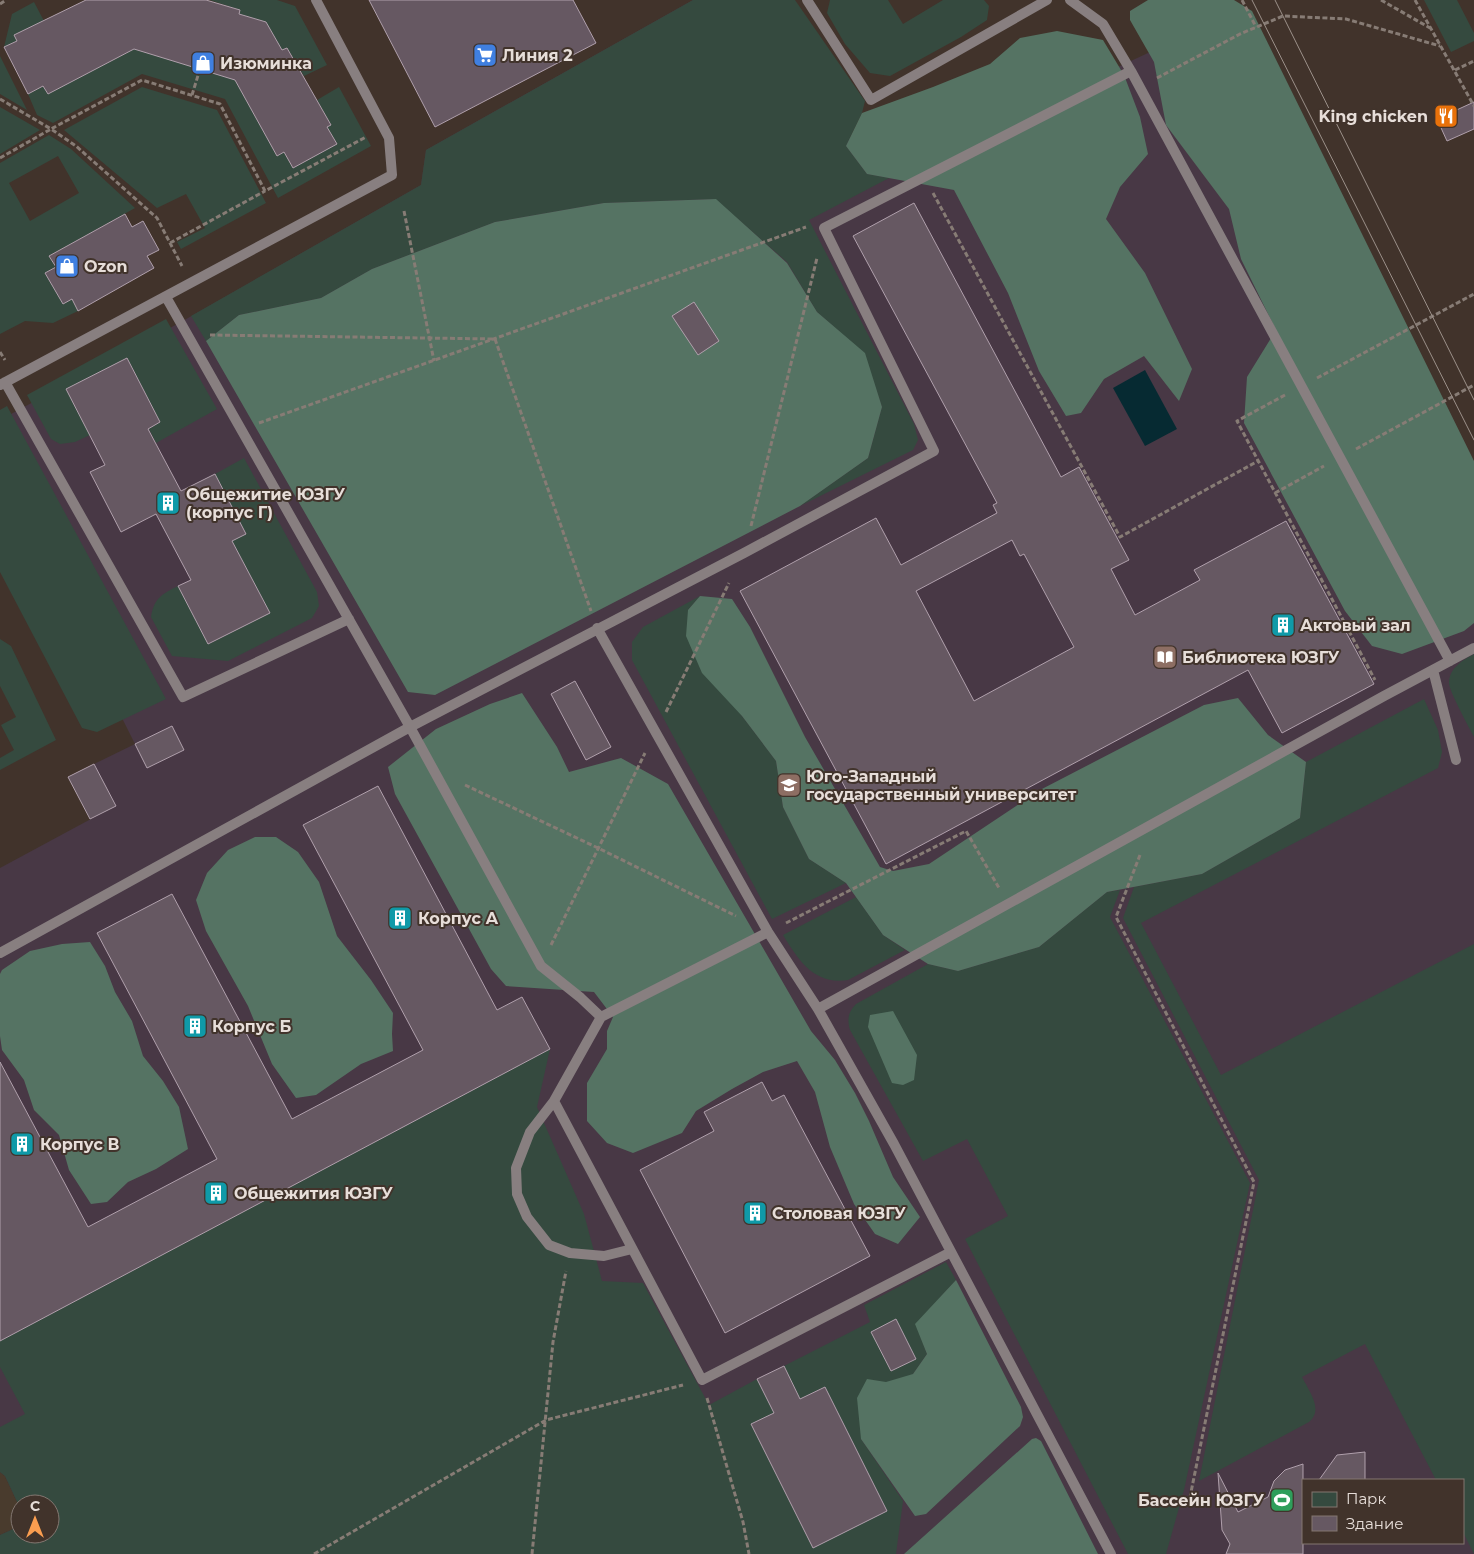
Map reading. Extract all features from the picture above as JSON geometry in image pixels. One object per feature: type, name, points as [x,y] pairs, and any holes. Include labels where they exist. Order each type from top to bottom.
[{"type":"lane","points":[[316,0],[389,138],[392,175],[2,384],[182,697],[349,619]]},
{"type":"lane","points":[[807,0],[871,100],[1047,0]]},
{"type":"lane","points":[[1070,0],[1103,24],[1132,70],[1450,661]]},
{"type":"lane","points":[[0,953],[410,726],[744,553],[934,451],[824,228],[1132,70]]},
{"type":"lane","points":[[166,297],[410,726],[541,966],[582,998],[601,1017]]},
{"type":"lane","points":[[597,628],[768,932],[818,1009],[894,1144],[1111,1554]]},
{"type":"lane","points":[[818,1009],[1474,648]]},
{"type":"lane","points":[[1433,670],[1456,760]]},
{"type":"lane","points":[[632,1249],[604,1256],[570,1254],[549,1245],[527,1217],[517,1194],[516,1168],[530,1132],[554,1101],[601,1017],[768,932]]},
{"type":"lane","points":[[554,1101],[702,1380],[951,1252]]},
{"type":"path","points":[[0,4],[6,0]]},
{"type":"path","points":[[1242,0],[1256,27]]},
{"type":"path","points":[[1382,0],[1431,29]]},
{"type":"path","points":[[1415,0],[1474,106]]},
{"type":"path","points":[[1455,70],[1474,61]]},
{"type":"path","points":[[192,95],[200,69]]},
{"type":"path","points":[[0,158],[142,80],[220,104],[265,192]]},
{"type":"path","points":[[0,100],[76,146],[157,218],[170,243],[366,136]]},
{"type":"path","points":[[932,190],[1120,537],[1258,461]]},
{"type":"path","points":[[404,211],[434,361]]},
{"type":"path","points":[[541,966],[744,553],[824,228]]},
{"type":"path","points":[[1384,696],[1237,421],[1474,294]]},
{"type":"path","points":[[188,335],[495,339],[597,628]]},
{"type":"path","points":[[1275,493],[1474,385]]},
{"type":"path","points":[[1152,824],[1116,917],[1254,1182],[1189,1502]]},
{"type":"path","points":[[532,1554],[553,1342],[570,1254]]},
{"type":"path","points":[[314,1554],[546,1420],[702,1380],[743,1522],[749,1554]]},
{"type":"shaded area","name":"Юго-Западный государственный университет","points":[[693,0],[889,173],[1148,53],[1229,13],[1474,494],[1474,1554],[0,1554],[0,1535],[10,1530],[10,1544],[60,1544],[60,1494],[13,1494],[5,1476],[0,1472],[0,868],[115,806],[94,764],[135,744],[106,686],[0,420],[181,322],[421,185],[426,150]]},
{"type":"shaded area","points":[[0,1472],[5,1476],[13,1494],[10,1494],[10,1530],[0,1535]]},
{"type":"green space","points":[[210,0],[277,0],[295,6],[327,65],[304,76],[287,48],[282,50],[239,14],[240,10]]},
{"type":"green space","points":[[693,0],[795,0],[865,101],[862,113],[846,146],[867,174],[889,178],[809,220],[914,424],[918,440],[913,450],[800,506],[868,458],[882,407],[864,353],[817,312],[787,262],[715,199],[604,203],[495,222],[372,269],[321,298],[239,315],[206,341],[191,316],[421,185],[426,150]]},
{"type":"green space","points":[[830,0],[888,0],[903,24],[943,0],[984,0],[989,6],[987,20],[961,37],[890,76],[870,73],[845,44],[827,13]]},
{"type":"green space","points":[[1148,0],[1234,0],[1252,11],[1474,461],[1474,623],[1464,631],[1402,654],[1372,646],[1345,611],[1244,423],[1247,377],[1276,330],[1241,259],[1229,209],[1166,125],[1154,62],[1130,20],[1130,11]]},
{"type":"green space","points":[[1424,0],[1457,0],[1474,33],[1474,41],[1451,52]]},
{"type":"green space","points":[[34,2],[44,21],[17,41],[4,47],[12,14]]},
{"type":"green space","points":[[1057,31],[1103,40],[1124,75],[1140,117],[1148,154],[1120,187],[1106,219],[1145,273],[1192,369],[1179,401],[1144,356],[1104,379],[1081,413],[1066,416],[1039,371],[1008,293],[954,190],[867,174],[846,146],[862,113],[990,64],[1020,38]]},
{"type":"green space","points":[[134,39],[135,49],[164,58],[228,65],[277,156],[284,152],[293,168],[337,144],[327,127],[331,125],[317,100],[339,87],[371,146],[278,198],[225,99],[142,74],[53,123],[37,115],[28,94],[43,86],[48,93],[127,53],[123,43]]},
{"type":"green space","points":[[0,56],[27,110],[0,94]]},
{"type":"green space","points":[[142,87],[217,110],[266,203],[181,249],[177,242],[205,228],[186,194],[157,208],[64,130]]},
{"type":"green space","points":[[0,107],[40,130],[0,154]]},
{"type":"green space","points":[[49,135],[71,149],[135,208],[49,256],[56,267],[46,273],[63,304],[72,299],[78,311],[53,323],[25,321],[0,334],[0,163]],"holes":[[[58,156],[79,193],[30,221],[9,183]]]},
{"type":"green space","points":[[716,199],[787,263],[817,312],[865,353],[882,407],[868,458],[800,506],[435,695],[408,692],[206,341],[239,315],[321,298],[372,269],[495,222],[604,203]]},
{"type":"green space","points":[[166,319],[217,409],[156,443],[149,429],[160,422],[127,358],[67,389],[90,435],[75,442],[60,444],[51,439],[27,395]]},
{"type":"green space","points":[[7,406],[166,699],[97,732],[82,728],[0,572],[0,410]]},
{"type":"green space","points":[[244,458],[317,592],[319,606],[312,618],[228,661],[172,656],[151,617],[154,605],[160,597],[178,586],[209,644],[269,613],[232,541],[246,534],[215,474]]},
{"type":"green space","points":[[700,596],[688,610],[742,716],[776,761],[783,807],[809,859],[846,883],[772,919],[632,660],[632,642],[643,627]]},
{"type":"green space","points":[[700,596],[732,599],[750,627],[805,737],[880,867],[893,871],[929,864],[1040,790],[1204,705],[1238,698],[1268,735],[1306,762],[1300,818],[1202,874],[1107,892],[1039,947],[958,971],[928,964],[883,935],[846,883],[809,859],[783,807],[776,761],[742,716],[702,673],[686,636],[688,610]]},
{"type":"green space","points":[[0,639],[11,646],[56,740],[0,770],[0,758],[14,750],[1,725],[16,717],[0,686]]},
{"type":"green space","points":[[1474,654],[1474,737],[1449,683],[1454,669]]},
{"type":"green space","points":[[522,693],[557,747],[569,772],[621,758],[668,784],[811,1031],[835,1060],[855,1093],[893,1177],[920,1217],[898,1244],[875,1234],[854,1204],[830,1147],[815,1092],[797,1061],[763,1072],[732,1089],[696,1111],[682,1133],[633,1153],[607,1143],[587,1121],[587,1083],[607,1049],[607,1031],[613,1017],[594,992],[506,986],[491,969],[395,794],[388,767],[436,729],[490,704]]},
{"type":"green space","points":[[1424,699],[1438,730],[1442,752],[1438,768],[1141,923],[1221,1075],[1474,944],[1474,1554],[1464,1534],[1464,1479],[1435,1479],[1365,1344],[1302,1377],[1314,1400],[1315,1406],[1315,1412],[1309,1422],[1199,1481],[1259,1180],[1123,918],[1134,887],[1202,874],[1300,818],[1306,762]]},
{"type":"green space","points":[[255,837],[276,837],[298,852],[319,882],[337,936],[371,980],[393,1013],[393,1051],[361,1064],[316,1095],[296,1098],[272,1064],[248,1006],[206,931],[196,900],[207,873],[228,850]]},
{"type":"green space","points":[[1120,890],[1110,917],[1250,1183],[1184,1490],[1166,1554],[1128,1554],[965,1239],[1008,1216],[967,1139],[923,1161],[850,1030],[849,1022],[851,1010],[856,1004],[928,964],[958,971],[1039,947],[1107,892]]},
{"type":"green space","points":[[856,897],[883,935],[905,950],[848,980],[836,981],[826,979],[817,975],[802,962],[783,935]]},
{"type":"green space","points":[[90,942],[105,966],[115,992],[132,1021],[143,1056],[163,1081],[179,1107],[188,1149],[156,1169],[128,1182],[107,1202],[91,1204],[69,1170],[59,1135],[34,1110],[24,1080],[2,1050],[0,1036],[0,974],[2,970],[30,951],[62,944]]},
{"type":"green space","points":[[893,1011],[917,1055],[914,1080],[903,1085],[892,1083],[868,1027],[870,1015]]},
{"type":"green space","points":[[550,1049],[537,1107],[584,1214],[602,1281],[643,1283],[709,1405],[757,1379],[774,1413],[751,1424],[813,1548],[887,1511],[825,1387],[800,1399],[784,1366],[870,1322],[864,1305],[946,1262],[956,1280],[916,1324],[927,1354],[861,1439],[903,1501],[896,1554],[0,1554],[0,1535],[10,1530],[10,1544],[60,1544],[60,1494],[13,1494],[5,1476],[0,1472],[0,1427],[25,1414],[0,1367],[0,1341]]},
{"type":"green space","points":[[956,1280],[1021,1407],[1023,1417],[1020,1426],[926,1514],[915,1516],[861,1439],[857,1398],[867,1379],[886,1382],[913,1374],[927,1354],[915,1324]]},
{"type":"green space","points":[[1036,1438],[1041,1441],[1098,1554],[904,1554],[1032,1439]]},
{"type":"water","points":[[1145,370],[1177,429],[1145,446],[1113,388]]},
{"type":"building","points":[[86,0],[206,0],[240,10],[239,14],[266,22],[282,50],[287,48],[331,125],[327,127],[337,144],[293,168],[284,152],[277,156],[235,80],[134,49],[48,94],[43,86],[28,94],[4,47],[17,41],[14,35]]},
{"type":"building","name":"Линия 2","points":[[369,0],[573,0],[596,43],[435,127]]},
{"type":"building","points":[[1474,102],[1474,129],[1447,141],[1437,119]]},
{"type":"building","points":[[914,203],[1061,477],[1079,467],[1129,560],[1111,569],[1135,615],[1200,580],[1194,570],[1286,521],[1374,684],[1282,733],[1248,670],[886,864],[740,591],[876,518],[901,565],[997,513],[993,505],[997,503],[853,236]],"holes":[[[1012,540],[1020,556],[1024,554],[1074,647],[974,701],[916,591]]]},
{"type":"building","points":[[125,214],[132,227],[143,221],[159,250],[147,256],[154,268],[78,311],[72,299],[63,304],[45,273],[56,267],[49,256]]},
{"type":"building","points":[[694,302],[719,341],[698,355],[672,316]]},
{"type":"building","name":"Общежитие ЮЗГУ (корпус Г)","points":[[127,358],[160,422],[148,429],[181,491],[215,474],[246,534],[232,541],[270,613],[208,644],[178,586],[191,580],[156,514],[121,532],[90,472],[105,465],[66,389]]},
{"type":"building","points":[[575,681],[611,747],[586,760],[551,694]]},
{"type":"building","points":[[172,726],[184,750],[147,768],[135,744]]},
{"type":"building","points":[[94,764],[116,806],[90,819],[68,777]]},
{"type":"building","points":[[378,786],[497,1010],[522,997],[550,1049],[0,1341],[0,1062],[88,1227],[217,1159],[97,933],[172,894],[292,1119],[423,1050],[303,825]]},
{"type":"building","name":"Столовая ЮЗГУ","points":[[762,1082],[772,1101],[784,1095],[870,1256],[725,1333],[640,1170],[714,1131],[704,1112]]},
{"type":"building","points":[[896,1319],[916,1359],[891,1371],[871,1332]]},
{"type":"building","points":[[784,1366],[800,1399],[825,1387],[887,1511],[813,1548],[751,1424],[774,1413],[757,1379]]},
{"type":"building","points":[[1365,1452],[1365,1479],[1320,1479],[1337,1455]]},
{"type":"building","name":"Бассейн ЮЗГУ","points":[[1303,1464],[1303,1554],[1226,1554],[1230,1544],[1222,1530],[1218,1473],[1238,1512],[1268,1497],[1274,1481],[1285,1470]]},
{"type":"tram line","points":[[1252,0],[1474,440]]},
{"type":"tram line","points":[[1275,0],[1474,400]]},
{"type":"place","name":"Линия 2","points":[[485,55]]},
{"type":"place","name":"Изюминка","points":[[203,63]]},
{"type":"place","name":"King chicken","points":[[1446,116]]},
{"type":"place","name":"Ozon","points":[[67,266]]},
{"type":"place","name":"Общежитие ЮЗГУ (корпус Г)","points":[[168,503]]},
{"type":"place","name":"Актовый зал","points":[[1283,625]]},
{"type":"place","name":"Библиотека ЮЗГУ","points":[[1165,657]]},
{"type":"place","name":"Юго-Западный государственный университет","points":[[789,785]]},
{"type":"place","name":"Корпус А","points":[[400,918]]},
{"type":"place","name":"Корпус Б","points":[[195,1026]]},
{"type":"place","name":"Корпус В","points":[[22,1144]]},
{"type":"place","name":"Общежития ЮЗГУ","points":[[216,1193]]},
{"type":"place","name":"Столовая ЮЗГУ","points":[[755,1213]]},
{"type":"place","name":"Бассейн ЮЗГУ","points":[[1282,1500]]}]
